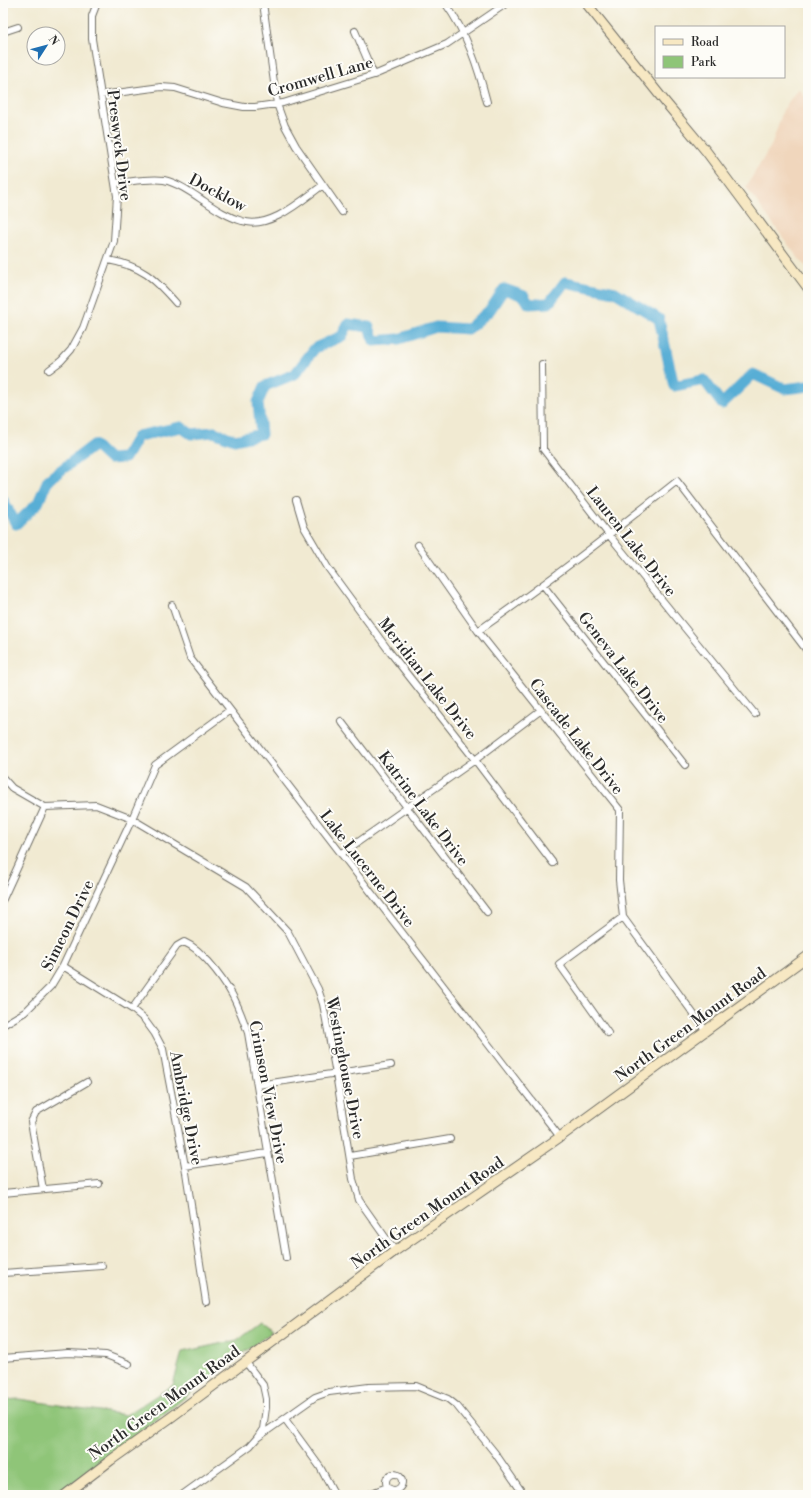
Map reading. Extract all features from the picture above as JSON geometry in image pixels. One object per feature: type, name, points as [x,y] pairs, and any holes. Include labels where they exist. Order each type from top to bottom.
[{"type":"street","name":"Preswyck Drive","points":[[49,370],[61,361],[71,350],[83,328],[114,241],[117,196],[92,39],[92,16],[97,3]]},
{"type":"street","points":[[263,3],[277,104],[285,126],[296,146],[342,212]]},
{"type":"street","points":[[445,3],[463,32],[479,69],[487,102]]},
{"type":"street","name":"Cromwell Lane","points":[[101,95],[137,89],[168,87],[184,90],[223,103],[244,107],[277,104],[374,75],[447,44],[507,3]]},
{"type":"street","points":[[586,3],[706,151],[808,287]]},
{"type":"street","points":[[3,32],[18,27]]},
{"type":"street","points":[[354,31],[374,75]]},
{"type":"street","name":"Docklow","points":[[115,183],[163,180],[175,184],[224,214],[243,222],[270,220],[290,209],[323,185]]},
{"type":"street","points":[[108,260],[125,263],[146,272],[161,285],[176,303]]},
{"type":"street","name":"Lauren Lake Drive","points":[[542,364],[543,449],[610,535],[755,714]]},
{"type":"street","points":[[478,631],[526,598],[610,535],[677,481],[808,652]]},
{"type":"street","name":"Meridian Lake Drive","points":[[296,500],[304,527],[328,568],[389,651],[475,760],[553,863]]},
{"type":"street","name":"Cascade Lake Drive","points":[[418,545],[478,631],[620,810],[619,880],[623,917],[706,1031]]},
{"type":"street","name":"Geneva Lake Drive","points":[[543,585],[685,765]]},
{"type":"street","name":"Lake Lucerne Drive","points":[[172,605],[190,658],[560,1137]]},
{"type":"street","name":"Simeon Drive","points":[[3,1025],[25,1012],[51,986],[63,966],[132,819],[155,765],[230,710]]},
{"type":"street","points":[[341,854],[407,806],[475,760],[541,710]]},
{"type":"street","name":"Katrine Lake Drive","points":[[341,721],[486,912]]},
{"type":"street","points":[[3,778],[12,788],[45,807],[5,891],[3,899]]},
{"type":"street","name":"Westinghouse Drive","points":[[45,807],[96,805],[132,819],[246,887],[288,932],[318,989],[323,1004],[353,1179],[359,1200],[395,1251]]},
{"type":"street","points":[[608,1033],[559,964],[623,917]]},
{"type":"street","name":"Crimson View Drive","points":[[132,1009],[178,946],[184,942],[194,946],[220,974],[232,993],[240,1008],[248,1033],[258,1085],[286,1258]]},
{"type":"street","name":"North Green Mount Road","points":[[65,1495],[395,1251],[560,1137],[808,956]]},
{"type":"street","name":"Ambridge Drive","points":[[63,966],[132,1009],[149,1024],[156,1034],[163,1049],[185,1166],[206,1302]]},
{"type":"street","points":[[258,1085],[391,1065]]},
{"type":"street","points":[[43,1189],[31,1122],[36,1112],[86,1082]]},
{"type":"street","points":[[350,1156],[450,1139]]},
{"type":"street","points":[[185,1166],[268,1153]]},
{"type":"street","points":[[3,1192],[98,1184]]},
{"type":"street","points":[[3,1273],[102,1266]]},
{"type":"street","points":[[3,1358],[68,1353],[106,1355],[129,1364]]},
{"type":"street","points":[[245,1361],[263,1386],[266,1399],[263,1429],[258,1438]]},
{"type":"street","points":[[182,1495],[212,1475],[258,1438],[315,1397],[329,1392],[369,1387],[416,1386],[448,1399],[457,1406],[495,1453],[521,1494]]},
{"type":"street","points":[[285,1419],[320,1467],[335,1495]]},
{"type":"street","points":[[367,1495],[387,1487]]},
{"type":"shaded area","points":[[798,88],[808,102],[808,269],[795,254],[746,187],[772,144],[783,110]]},
{"type":"green space","points":[[260,1323],[272,1332],[232,1361],[59,1495],[3,1495],[3,1400],[19,1399],[126,1415],[173,1385],[182,1352],[237,1340]]},
{"type":"waterway","points":[[3,500],[16,524],[38,503],[48,480],[94,445],[109,459],[125,458],[138,436],[181,427],[191,434],[214,432],[235,440],[261,434],[258,402],[265,386],[295,374],[315,348],[342,336],[348,324],[369,327],[374,341],[399,339],[436,327],[468,329],[490,310],[504,289],[524,296],[529,304],[549,303],[565,282],[615,292],[659,319],[674,386],[704,380],[722,404],[753,374],[785,389],[808,386]]}]
